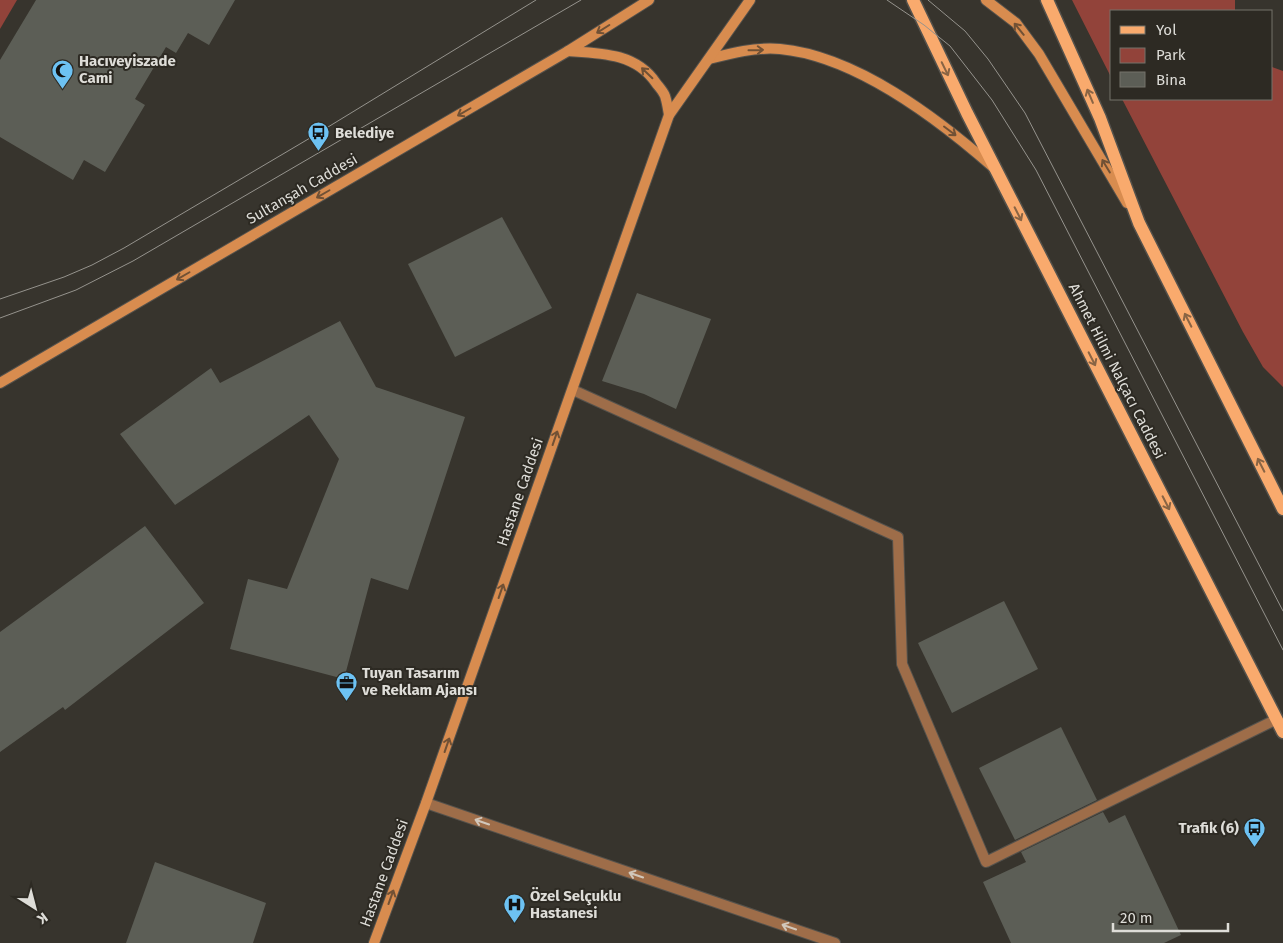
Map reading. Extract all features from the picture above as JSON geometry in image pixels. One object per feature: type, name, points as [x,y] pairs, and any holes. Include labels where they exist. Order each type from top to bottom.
[{"type":"main road","name":"Ahmet Hilmi Nalçacı Caddesi","points":[[914,0],[924,25],[996,170],[1283,732]]},
{"type":"main road","points":[[1047,0],[1100,118],[1140,223],[1283,509]]},
{"type":"street","name":"Hastane Caddesi","points":[[374,943],[426,803],[670,115],[750,0]]},
{"type":"street","points":[[986,0],[1016,24],[1039,54],[1140,223]]},
{"type":"street","name":"Sultanşah Caddesi","points":[[0,383],[568,51],[647,1]]},
{"type":"street","points":[[709,59],[744,50],[780,49],[818,57],[847,68],[886,87],[934,119],[996,170]]},
{"type":"street","points":[[568,51],[595,52],[621,57],[639,65],[652,77],[664,95],[670,115]]},
{"type":"street","points":[[573,390],[898,537],[902,664],[986,862],[1277,719]]},
{"type":"street","points":[[426,803],[835,943]]},
{"type":"green space","points":[[0,0],[17,0],[0,29]]},
{"type":"green space","points":[[1072,0],[1235,0],[1235,10],[1110,10],[1110,75]]},
{"type":"green space","points":[[1273,67],[1283,71],[1283,387],[1263,367],[1123,100],[1273,100]]},
{"type":"building","name":"Hacıveyiszade Cami","points":[[36,0],[235,0],[209,45],[188,33],[176,53],[166,47],[135,99],[145,105],[105,172],[84,160],[73,180],[0,137],[0,60]]},
{"type":"building","points":[[502,217],[552,308],[455,357],[408,264]]},
{"type":"building","points":[[637,293],[711,319],[676,409],[644,394],[602,381]]},
{"type":"building","points":[[340,321],[376,387],[465,417],[408,590],[371,578],[344,679],[230,649],[248,579],[287,589],[339,459],[309,415],[175,505],[120,434],[211,368],[220,383]]},
{"type":"building","points":[[145,526],[204,603],[65,710],[63,707],[0,752],[0,632]]},
{"type":"building","points":[[1004,601],[1038,669],[952,713],[918,643]]},
{"type":"building","points":[[1061,727],[1097,800],[1015,840],[979,768]]},
{"type":"building","points":[[1103,812],[1109,823],[1125,815],[1181,935],[1164,943],[1011,943],[983,882],[1026,862],[1021,852]]},
{"type":"building","points":[[155,862],[266,903],[253,943],[126,943]]},
{"type":"tram line","points":[[0,299],[64,277],[124,248],[310,138],[536,0]]},
{"type":"tram line","points":[[0,318],[76,290],[133,261],[581,0]]},
{"type":"tram line","points":[[887,0],[924,25],[950,46],[992,100],[1036,170],[1283,650]]},
{"type":"tram line","points":[[928,0],[965,31],[988,59],[1025,113],[1283,611]]},
{"type":"place","name":"Hacıveyiszade Cami","points":[[63,89]]},
{"type":"place","name":"Belediye","points":[[319,152]]},
{"type":"place","name":"Tuyan Tasarım ve Reklam Ajansı","points":[[346,701]]},
{"type":"place","name":"Trafik (6)","points":[[1255,847]]},
{"type":"place","name":"Özel Selçuklu Hastanesi","points":[[514,924]]}]
